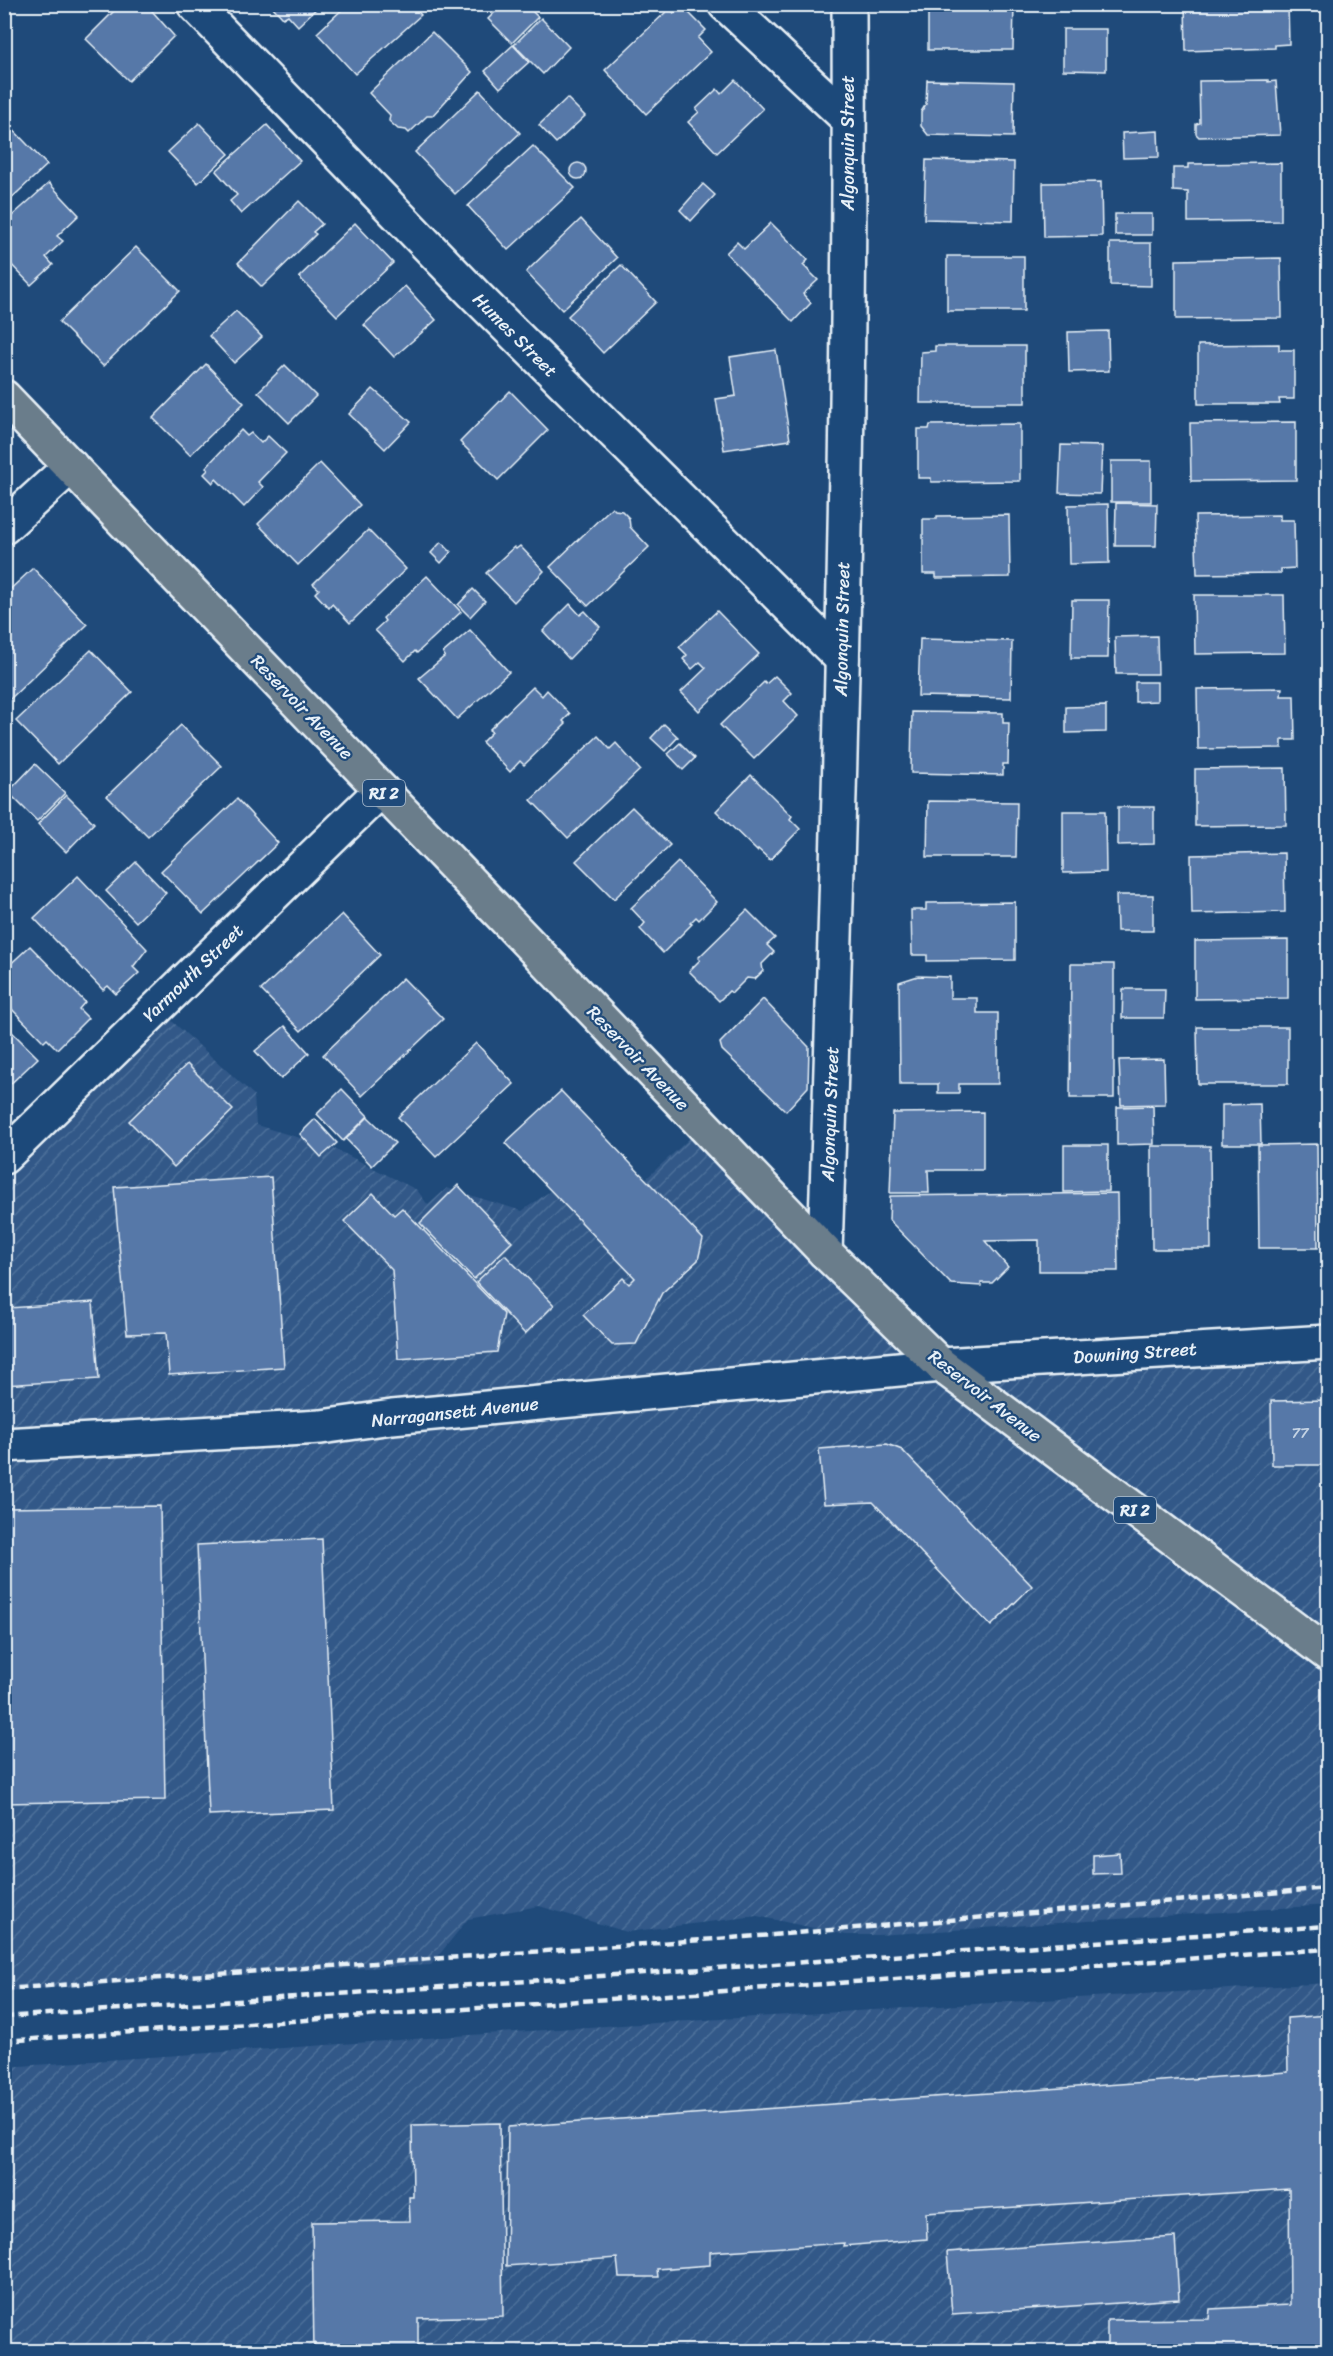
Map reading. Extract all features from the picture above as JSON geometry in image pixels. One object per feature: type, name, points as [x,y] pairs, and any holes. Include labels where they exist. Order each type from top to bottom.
[{"type":"main road","name":"Reservoir Avenue","points":[[4,397],[825,1252],[941,1365],[1329,1654]]},
{"type":"street","name":"Humes Street","points":[[195,4],[477,297],[842,659]]},
{"type":"street","points":[[725,4],[849,120]]},
{"type":"street","name":"Algonquin Street","points":[[825,1252],[840,808],[849,4]]},
{"type":"street","points":[[4,527],[70,466]]},
{"type":"street","name":"Yarmouth Street","points":[[4,1157],[381,790]]},
{"type":"street","name":"Downing Street","points":[[941,1365],[1329,1342]]},
{"type":"street","name":"Narragansett Avenue","points":[[4,1445],[321,1427],[392,1417],[941,1365]]},
{"type":"shaded area","points":[[163,1013],[254,1095],[256,1125],[331,1147],[417,1190],[428,1205],[447,1188],[522,1211],[563,1182],[625,1198],[690,1138],[703,1143],[925,1356],[1328,1346],[1328,1905],[878,1935],[846,1935],[757,1916],[627,1932],[539,1906],[468,1919],[431,1965],[283,1972],[5,1991],[5,1162]]},
{"type":"shaded area","points":[[1328,1983],[1328,2351],[5,2352],[5,2067],[588,2027]]},
{"type":"building","points":[[121,4],[146,4],[174,36],[129,81],[86,39]]},
{"type":"building","points":[[270,4],[321,4],[298,26],[288,15],[283,18]]},
{"type":"building","points":[[348,4],[411,4],[421,15],[355,74],[317,33]]},
{"type":"building","points":[[503,4],[525,4],[538,17],[512,43],[488,19]]},
{"type":"building","points":[[928,4],[1014,4],[1013,50],[928,50]]},
{"type":"building","points":[[1185,4],[1288,4],[1289,44],[1275,45],[1275,48],[1186,51]]},
{"type":"building","points":[[681,5],[706,30],[698,38],[711,52],[646,114],[605,70],[670,8],[674,13]]},
{"type":"building","points":[[541,18],[569,47],[543,74],[514,45]]},
{"type":"building","points":[[1063,29],[1106,29],[1106,71],[1063,70]]},
{"type":"building","points":[[432,32],[472,72],[432,116],[427,116],[409,133],[398,129],[389,121],[390,115],[369,93]]},
{"type":"building","points":[[513,45],[529,62],[500,88],[485,71]]},
{"type":"building","points":[[735,80],[763,109],[717,153],[688,122],[699,112],[696,109],[717,89],[721,94]]},
{"type":"building","points":[[927,80],[1014,82],[1013,137],[928,135],[921,126],[921,112],[926,104]]},
{"type":"building","points":[[1268,80],[1268,82],[1276,81],[1280,135],[1199,137],[1196,134],[1196,124],[1200,123],[1199,81]]},
{"type":"building","points":[[480,90],[520,133],[455,194],[415,152]]},
{"type":"building","points":[[567,98],[585,116],[556,143],[539,125]]},
{"type":"building","points":[[4,120],[47,165],[4,205]]},
{"type":"building","points":[[199,123],[229,154],[198,183],[168,152]]},
{"type":"building","points":[[267,125],[300,161],[241,214],[230,201],[237,195],[216,171]]},
{"type":"building","points":[[1158,131],[1159,157],[1123,158],[1122,133]]},
{"type":"building","points":[[533,146],[575,188],[508,250],[468,206]]},
{"type":"building","points":[[926,160],[1014,162],[1013,221],[924,219]]},
{"type":"building","points":[[578,163],[584,165],[586,171],[584,177],[578,179],[572,177],[570,171],[572,165]]},
{"type":"building","points":[[1281,163],[1281,221],[1188,222],[1188,192],[1173,191],[1173,168],[1188,168],[1188,164]]},
{"type":"building","points":[[1101,182],[1102,236],[1044,237],[1043,183]]},
{"type":"building","points":[[49,183],[79,215],[57,236],[63,241],[46,257],[53,265],[31,285],[4,257],[4,223]]},
{"type":"building","points":[[703,184],[715,195],[691,221],[680,210]]},
{"type":"building","points":[[299,201],[322,224],[313,232],[316,234],[262,287],[238,263]]},
{"type":"building","points":[[1115,214],[1152,214],[1152,235],[1115,235]]},
{"type":"building","points":[[581,219],[617,258],[562,310],[526,272]]},
{"type":"building","points":[[355,223],[393,263],[337,316],[299,277]]},
{"type":"building","points":[[771,223],[808,260],[803,265],[818,280],[803,294],[811,303],[793,322],[726,253],[737,242],[744,249]]},
{"type":"building","points":[[1110,243],[1151,243],[1151,286],[1110,285]]},
{"type":"building","points":[[136,247],[180,291],[103,366],[59,322]]},
{"type":"building","points":[[947,256],[1024,256],[1024,311],[947,311]]},
{"type":"building","points":[[1281,258],[1282,318],[1176,319],[1176,260]]},
{"type":"building","points":[[621,265],[656,302],[603,353],[568,316]]},
{"type":"building","points":[[405,286],[436,320],[394,357],[364,325]]},
{"type":"building","points":[[236,311],[262,337],[234,363],[209,336]]},
{"type":"building","points":[[1108,331],[1109,371],[1069,372],[1068,332]]},
{"type":"building","points":[[1279,344],[1279,350],[1294,350],[1294,399],[1279,399],[1280,404],[1198,404],[1198,345]]},
{"type":"building","points":[[935,346],[1025,346],[1025,403],[920,403],[921,352],[935,351]]},
{"type":"building","points":[[776,350],[790,440],[724,450],[716,399],[736,396],[730,357]]},
{"type":"building","points":[[206,364],[244,403],[190,455],[153,418]]},
{"type":"building","points":[[285,365],[316,396],[289,423],[258,392]]},
{"type":"building","points":[[373,389],[411,422],[385,449],[349,414]]},
{"type":"building","points":[[510,391],[548,430],[498,480],[460,442]]},
{"type":"building","points":[[1296,422],[1296,480],[1191,481],[1190,423]]},
{"type":"building","points":[[1020,424],[1020,481],[931,482],[931,478],[918,478],[918,429],[929,429],[930,425]]},
{"type":"building","points":[[241,430],[247,436],[251,433],[261,443],[268,436],[286,453],[258,482],[263,487],[244,507],[216,479],[213,483],[204,474],[208,470],[206,467]]},
{"type":"building","points":[[1061,445],[1102,446],[1100,494],[1059,493]]},
{"type":"building","points":[[1111,461],[1151,461],[1151,502],[1111,502]]},
{"type":"building","points":[[320,463],[360,505],[298,565],[258,524]]},
{"type":"building","points":[[1116,503],[1157,504],[1156,546],[1115,546]]},
{"type":"building","points":[[1108,504],[1109,563],[1069,564],[1068,505]]},
{"type":"building","points":[[612,507],[622,511],[629,518],[630,527],[649,547],[588,606],[550,567]]},
{"type":"building","points":[[1009,515],[1010,577],[936,578],[936,574],[923,574],[923,519],[937,519],[937,516]]},
{"type":"building","points":[[1280,515],[1280,520],[1294,520],[1295,568],[1281,569],[1281,573],[1197,574],[1195,516]]},
{"type":"building","points":[[368,530],[406,569],[350,623],[332,604],[329,608],[315,593],[319,589],[313,584]]},
{"type":"building","points":[[441,542],[451,552],[441,563],[431,553]]},
{"type":"building","points":[[520,546],[544,571],[514,602],[486,573],[514,547],[516,549]]},
{"type":"building","points":[[33,568],[87,625],[7,702],[4,699],[4,595]]},
{"type":"building","points":[[427,576],[461,612],[417,653],[415,651],[405,661],[375,630],[385,621],[383,618]]},
{"type":"building","points":[[473,589],[485,601],[470,617],[458,605]]},
{"type":"building","points":[[1194,595],[1284,595],[1285,653],[1195,654]]},
{"type":"building","points":[[1072,600],[1109,600],[1108,658],[1071,658]]},
{"type":"building","points":[[570,604],[580,615],[585,611],[600,627],[569,659],[543,631]]},
{"type":"building","points":[[717,611],[759,654],[699,711],[681,692],[706,668],[700,662],[692,669],[683,659],[687,655],[679,647]]},
{"type":"building","points":[[470,630],[509,672],[457,719],[419,678]]},
{"type":"building","points":[[1157,636],[1158,674],[1116,674],[1115,637]]},
{"type":"building","points":[[920,639],[1012,641],[1011,698],[918,696]]},
{"type":"building","points":[[91,650],[132,692],[58,764],[16,721]]},
{"type":"building","points":[[775,676],[792,693],[784,701],[798,716],[754,759],[720,725],[764,682],[766,684]]},
{"type":"building","points":[[1135,682],[1157,682],[1157,701],[1135,702]]},
{"type":"building","points":[[533,687],[542,696],[547,690],[570,714],[563,721],[566,724],[524,765],[520,761],[510,772],[482,742],[492,732],[489,730]]},
{"type":"building","points":[[1282,688],[1281,696],[1294,696],[1295,740],[1282,740],[1282,748],[1198,749],[1197,689]]},
{"type":"building","points":[[1106,706],[1106,732],[1066,733],[1066,707]]},
{"type":"building","points":[[912,712],[1003,713],[1003,723],[1009,723],[1008,764],[1003,764],[1003,775],[911,773]]},
{"type":"building","points":[[664,724],[678,737],[665,751],[651,738]]},
{"type":"building","points":[[181,725],[222,766],[148,837],[107,796]]},
{"type":"building","points":[[598,736],[610,749],[616,743],[640,770],[568,838],[531,800]]},
{"type":"building","points":[[680,743],[695,758],[683,770],[668,754]]},
{"type":"building","points":[[35,764],[65,793],[37,821],[8,792]]},
{"type":"building","points":[[1285,768],[1286,825],[1195,826],[1195,769]]},
{"type":"building","points":[[751,775],[792,816],[790,819],[800,829],[770,860],[758,849],[757,851],[716,811]]},
{"type":"building","points":[[66,795],[94,823],[66,852],[38,824]]},
{"type":"building","points":[[237,799],[278,843],[203,914],[161,871]]},
{"type":"building","points":[[928,801],[1017,802],[1016,857],[927,857]]},
{"type":"building","points":[[632,807],[670,845],[614,899],[576,861]]},
{"type":"building","points":[[1118,807],[1154,807],[1154,844],[1118,845]]},
{"type":"building","points":[[1063,811],[1105,811],[1106,872],[1063,873]]},
{"type":"building","points":[[1284,853],[1285,912],[1192,914],[1191,855]]},
{"type":"building","points":[[136,862],[166,893],[136,922],[106,891]]},
{"type":"building","points":[[678,862],[717,902],[699,920],[696,917],[663,953],[640,929],[645,923],[631,908]]},
{"type":"building","points":[[78,876],[147,949],[133,967],[139,973],[116,994],[108,986],[103,990],[34,918]]},
{"type":"building","points":[[1116,895],[1153,895],[1153,931],[1117,931]]},
{"type":"building","points":[[1015,902],[1015,960],[927,961],[927,955],[912,955],[911,910],[926,910],[926,903]]},
{"type":"building","points":[[747,910],[775,938],[767,945],[774,952],[762,964],[763,971],[755,979],[747,978],[732,993],[729,991],[719,1001],[689,971],[700,960],[698,958]]},
{"type":"building","points":[[342,914],[380,955],[301,1031],[261,990]]},
{"type":"building","points":[[1288,940],[1288,998],[1195,999],[1195,941]]},
{"type":"building","points":[[30,946],[85,1002],[79,1009],[88,1018],[57,1049],[47,1039],[44,1042],[4,1001],[4,970]]},
{"type":"building","points":[[1071,964],[1114,964],[1114,1098],[1070,1098]]},
{"type":"building","points":[[918,976],[950,977],[950,998],[977,998],[977,1013],[998,1013],[998,1084],[959,1084],[959,1093],[938,1093],[938,1084],[900,1084],[899,982]]},
{"type":"building","points":[[403,978],[443,1019],[362,1096],[323,1055]]},
{"type":"building","points":[[1123,989],[1165,989],[1164,1018],[1122,1018]]},
{"type":"building","points":[[763,999],[809,1047],[808,1087],[786,1111],[722,1050],[720,1043]]},
{"type":"building","points":[[4,1024],[38,1058],[4,1090]]},
{"type":"building","points":[[285,1026],[309,1053],[281,1079],[255,1051]]},
{"type":"building","points":[[1197,1027],[1288,1027],[1288,1084],[1198,1084]]},
{"type":"building","points":[[476,1043],[514,1084],[436,1157],[398,1117]]},
{"type":"building","points":[[1164,1059],[1165,1104],[1121,1105],[1119,1060]]},
{"type":"building","points":[[187,1064],[233,1110],[174,1167],[129,1121]]},
{"type":"building","points":[[342,1089],[368,1116],[343,1141],[317,1114]]},
{"type":"building","points":[[561,1091],[703,1239],[698,1260],[662,1293],[636,1344],[612,1345],[583,1315],[623,1278],[629,1284],[635,1278],[505,1143]]},
{"type":"building","points":[[1260,1104],[1261,1144],[1222,1144],[1222,1105]]},
{"type":"building","points":[[1153,1106],[1154,1144],[1117,1145],[1117,1107]]},
{"type":"building","points":[[983,1112],[983,1170],[928,1170],[929,1193],[890,1193],[893,1113]]},
{"type":"building","points":[[368,1117],[395,1143],[372,1166],[346,1139]]},
{"type":"building","points":[[315,1119],[337,1143],[321,1157],[300,1134]]},
{"type":"building","points":[[1317,1144],[1318,1248],[1259,1248],[1258,1145]]},
{"type":"building","points":[[1064,1145],[1108,1145],[1108,1191],[1064,1192]]},
{"type":"building","points":[[1151,1146],[1210,1146],[1211,1249],[1152,1249]]},
{"type":"building","points":[[271,1177],[284,1367],[169,1375],[166,1333],[127,1334],[114,1187]]},
{"type":"building","points":[[458,1185],[512,1242],[474,1279],[420,1223]]},
{"type":"building","points":[[373,1193],[394,1215],[402,1208],[504,1314],[497,1352],[398,1359],[392,1270],[344,1221]]},
{"type":"building","points":[[1117,1193],[1118,1271],[1039,1271],[1039,1240],[985,1241],[1008,1267],[992,1283],[981,1283],[981,1286],[951,1284],[889,1220],[890,1196]]},
{"type":"building","points":[[4,1242],[9,1308],[93,1302],[99,1379],[4,1385]]},
{"type":"building","points":[[505,1255],[554,1305],[525,1334],[476,1282]]},
{"type":"building","points":[[1328,1400],[1328,1465],[1272,1465],[1271,1401]]},
{"type":"building","points":[[887,1444],[902,1450],[1032,1586],[991,1626],[873,1502],[824,1504],[819,1449]]},
{"type":"building","points":[[160,1506],[165,1800],[5,1803],[4,1508]]},
{"type":"building","points":[[322,1539],[334,1810],[209,1815],[197,1545]]},
{"type":"building","points":[[1120,1853],[1121,1873],[1093,1874],[1093,1855]]},
{"type":"building","points":[[1328,2015],[1328,2352],[1107,2352],[1107,2320],[1209,2319],[1210,2309],[1290,2305],[1289,2189],[926,2213],[927,2239],[843,2246],[844,2243],[710,2252],[710,2265],[657,2269],[658,2277],[619,2277],[617,2258],[506,2266],[508,2127],[1288,2072],[1287,2018]]},
{"type":"building","points":[[500,2123],[503,2316],[418,2318],[418,2352],[314,2352],[312,2222],[410,2221],[409,2197],[413,2197],[412,2125]]},
{"type":"building","points":[[1175,2237],[1179,2299],[952,2314],[947,2252]]},
{"type":"railway","points":[[4,1989],[773,1935],[1328,1888]]},
{"type":"railway","points":[[4,2017],[1328,1926]]},
{"type":"railway","points":[[4,2041],[1328,1949]]}]
